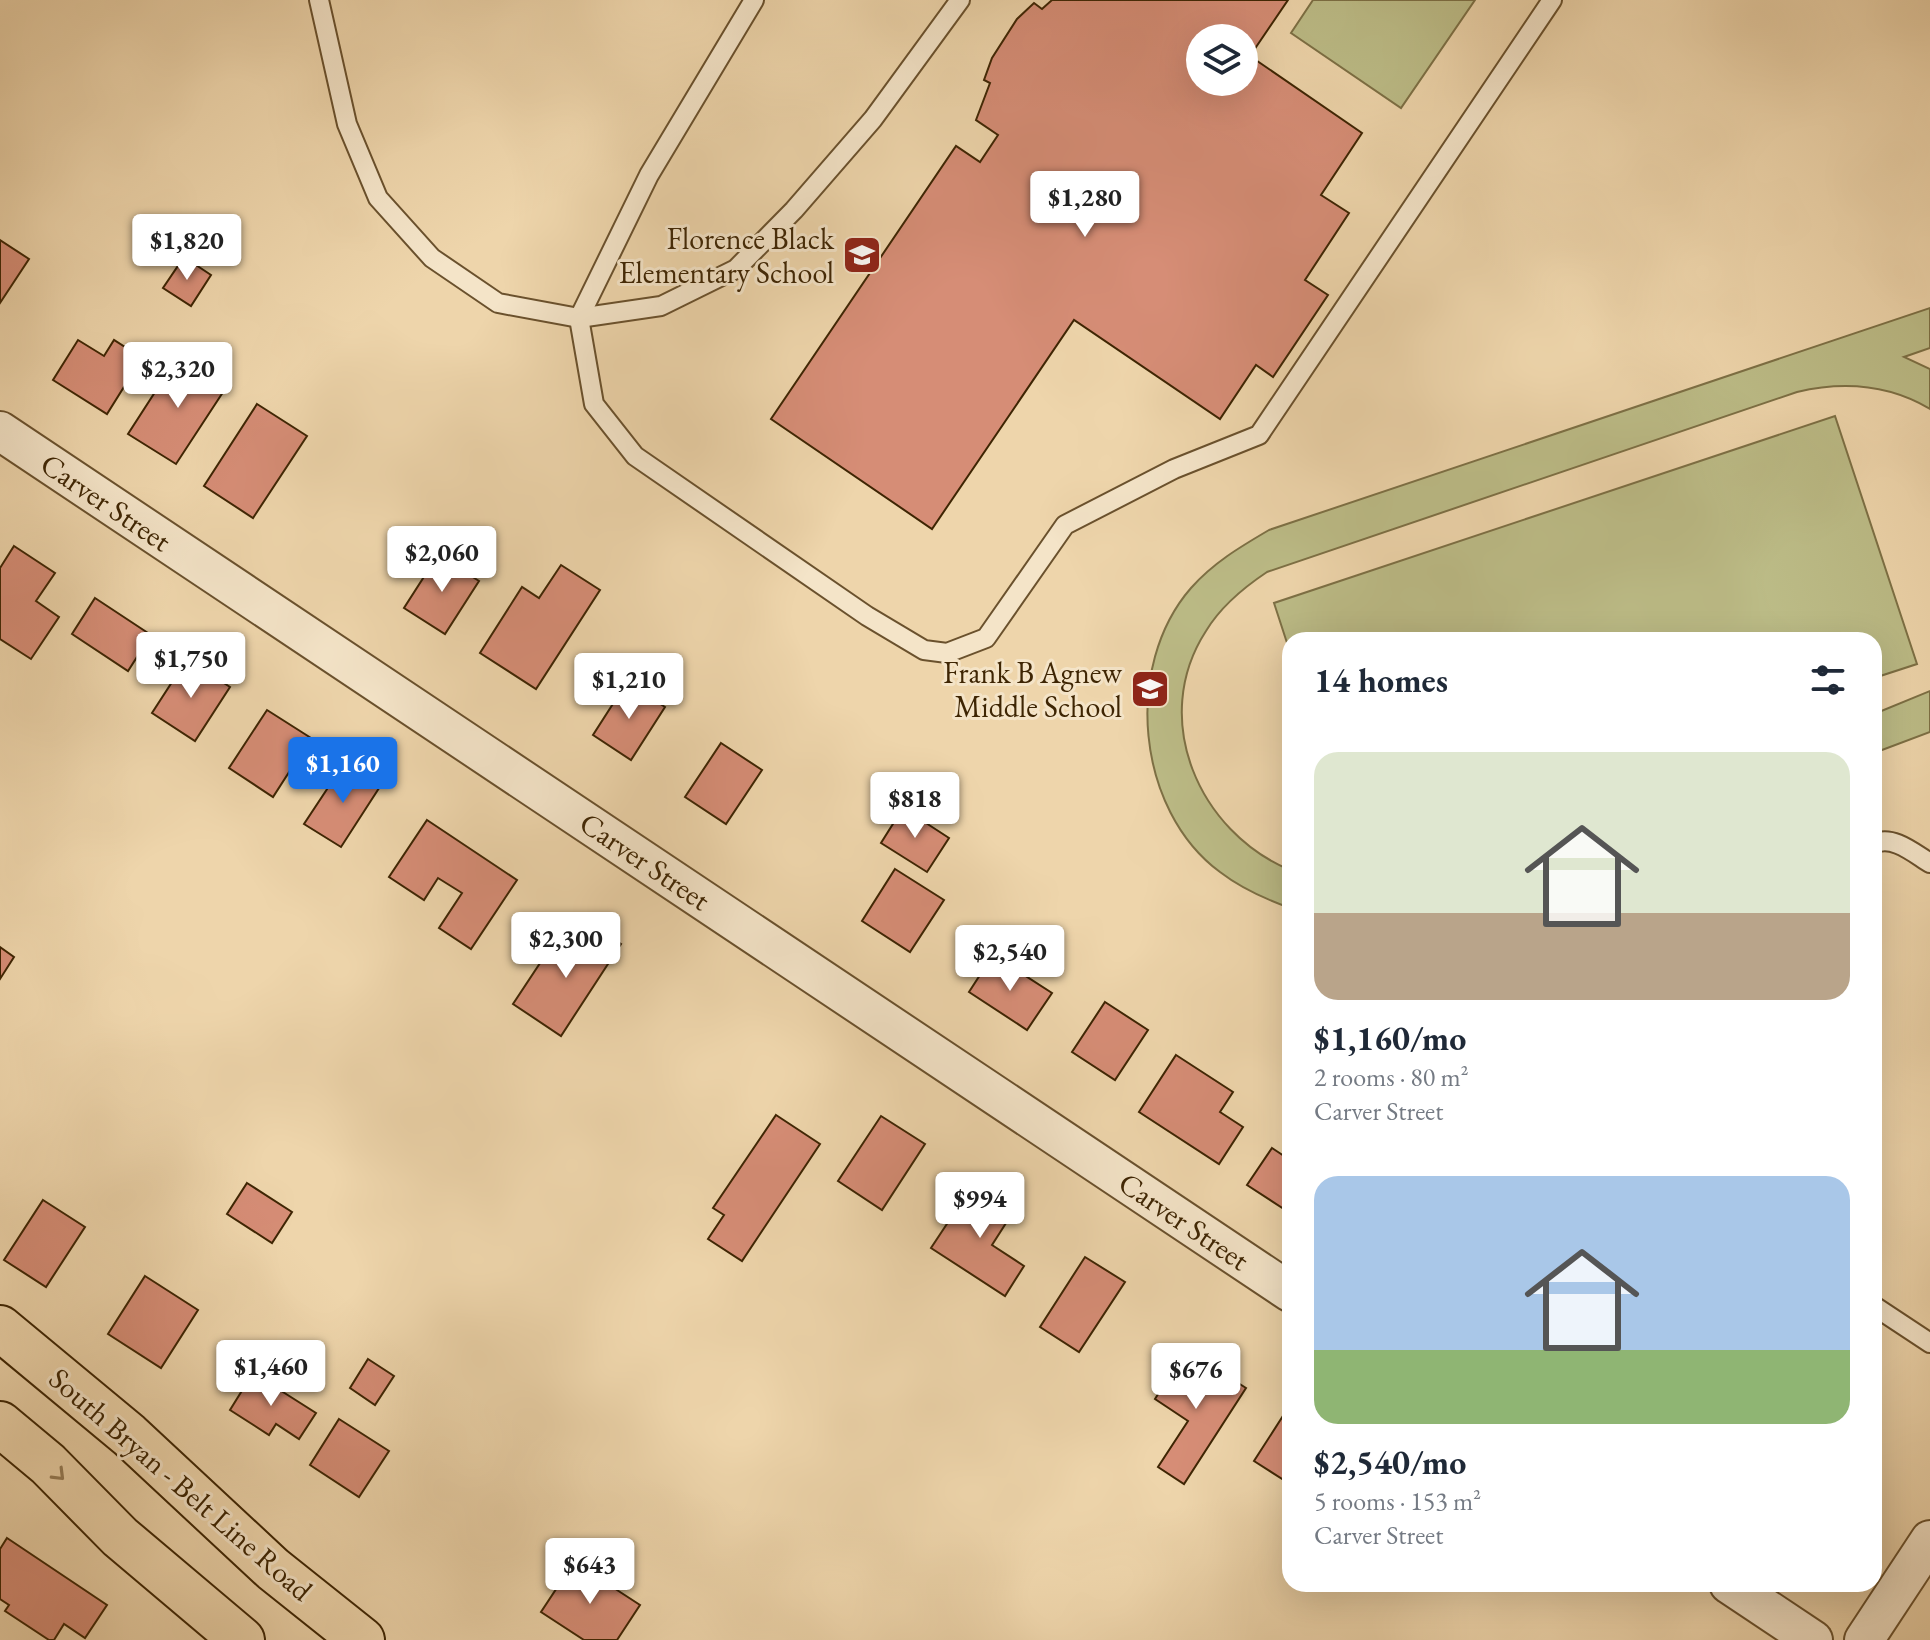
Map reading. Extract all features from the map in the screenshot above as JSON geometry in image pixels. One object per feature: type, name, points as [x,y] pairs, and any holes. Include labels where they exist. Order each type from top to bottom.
[{"type":"main road","name":"South Bryan - Belt Line Road","points":[[0,1328],[129,1435],[273,1569],[362,1640]]},
{"type":"main road","points":[[0,1424],[48,1464],[130,1546],[242,1640]]},
{"type":"street","name":"Carver Street","points":[[0,431],[1282,1287]]},
{"type":"street","points":[[1864,1640],[1930,1540]]},
{"type":"street","points":[[1741,1592],[1813,1640]]},
{"type":"lane","points":[[319,0],[347,124],[378,198],[432,258],[498,303],[579,318],[661,306],[736,269],[794,210],[873,119],[960,0]]},
{"type":"lane","points":[[754,0],[649,175],[579,318],[594,404],[635,456],[867,616],[924,650],[947,653],[986,638],[1065,525],[1174,469],[1259,435],[1552,0]]},
{"type":"lane","points":[[1882,841],[1892,842],[1930,863]]},
{"type":"lane","points":[[1882,1311],[1930,1343]]},
{"type":"green space","points":[[1313,0],[1475,0],[1401,108],[1291,33]]},
{"type":"green space","points":[[1930,308],[1930,348],[1904,357],[1930,369],[1930,409],[1898,394],[1865,387],[1832,386],[1797,392],[1267,572],[1233,598],[1206,631],[1190,665],[1182,700],[1184,735],[1192,769],[1208,801],[1230,829],[1258,852],[1282,866],[1282,905],[1237,884],[1192,845],[1170,812],[1156,775],[1148,736],[1148,696],[1155,657],[1169,620],[1191,588],[1208,571],[1269,530]]},
{"type":"green space","points":[[1835,416],[1917,664],[1882,675],[1882,632],[1283,632],[1274,603]]},
{"type":"green space","points":[[1930,691],[1930,732],[1882,750],[1882,711]]},
{"type":"building","points":[[1052,0],[1288,0],[1258,44],[1258,24],[1186,24],[1186,96],[1258,96],[1258,62],[1362,133],[1321,195],[1349,213],[1305,280],[1328,295],[1273,377],[1256,365],[1220,419],[1074,320],[932,529],[771,419],[956,146],[980,162],[998,135],[976,120],[990,83],[984,80],[992,58],[1017,19],[1034,3],[1042,9]]},
{"type":"building","points":[[0,240],[29,259],[0,303]]},
{"type":"building","points":[[184,257],[211,275],[191,306],[163,288]]},
{"type":"building","points":[[78,340],[104,356],[114,340],[142,358],[107,414],[53,380]]},
{"type":"building","points":[[179,355],[227,386],[176,464],[128,434]]},
{"type":"building","points":[[257,404],[307,436],[253,518],[204,486]]},
{"type":"building","points":[[14,546],[55,573],[36,601],[59,617],[31,659],[0,639],[0,568]]},
{"type":"building","points":[[438,555],[479,581],[445,634],[404,608]]},
{"type":"building","points":[[561,565],[600,590],[536,689],[480,653],[522,587],[539,598]]},
{"type":"building","points":[[95,598],[151,635],[128,671],[72,634]]},
{"type":"building","points":[[187,659],[230,687],[195,741],[152,713]]},
{"type":"building","points":[[627,682],[665,707],[631,760],[593,735]]},
{"type":"building","points":[[267,710],[311,738],[273,797],[229,768]]},
{"type":"building","points":[[721,743],[762,770],[726,824],[685,797]]},
{"type":"building","points":[[345,762],[381,785],[341,847],[304,824]]},
{"type":"building","points":[[903,808],[949,838],[927,872],[881,843]]},
{"type":"building","points":[[427,820],[517,880],[471,949],[439,928],[462,893],[438,878],[424,900],[389,877]]},
{"type":"building","points":[[895,869],[944,900],[910,952],[862,921]]},
{"type":"building","points":[[595,926],[621,944],[561,1036],[513,1004],[556,939],[577,953]]},
{"type":"building","points":[[0,947],[14,957],[0,979]]},
{"type":"building","points":[[993,955],[1052,993],[1027,1030],[969,992]]},
{"type":"building","points":[[1105,1002],[1148,1030],[1115,1080],[1072,1052]]},
{"type":"building","points":[[1176,1055],[1233,1092],[1220,1112],[1243,1127],[1219,1164],[1139,1112]]},
{"type":"building","points":[[776,1115],[820,1144],[742,1261],[708,1239],[724,1215],[713,1208]]},
{"type":"building","points":[[881,1116],[925,1144],[882,1210],[838,1181]]},
{"type":"building","points":[[1272,1148],[1282,1155],[1282,1208],[1247,1185]]},
{"type":"building","points":[[247,1183],[292,1212],[272,1243],[227,1214]]},
{"type":"building","points":[[974,1183],[1015,1209],[992,1245],[1024,1266],[1005,1296],[931,1248]]},
{"type":"building","points":[[43,1200],[85,1227],[46,1287],[4,1260]]},
{"type":"building","points":[[1085,1257],[1125,1282],[1079,1352],[1040,1327]]},
{"type":"building","points":[[145,1276],[198,1310],[161,1368],[108,1334]]},
{"type":"building","points":[[1186,1350],[1246,1388],[1184,1484],[1158,1467],[1188,1421],[1155,1399]]},
{"type":"building","points":[[368,1359],[394,1376],[375,1405],[350,1388]]},
{"type":"building","points":[[253,1373],[316,1413],[299,1439],[276,1424],[269,1435],[230,1410]]},
{"type":"building","points":[[1282,1417],[1282,1479],[1254,1461]]},
{"type":"building","points":[[339,1419],[389,1451],[359,1497],[310,1465]]},
{"type":"building","points":[[7,1538],[107,1605],[85,1638],[64,1624],[54,1640],[49,1640],[5,1611],[9,1605],[0,1599],[0,1549]]},
{"type":"building","points":[[574,1562],[640,1605],[617,1640],[584,1640],[541,1612]]},
{"type":"place","name":"Florence Black Elementary School","points":[[862,255]]},
{"type":"place","name":"Frank B Agnew Middle School","points":[[1150,689]]}]
